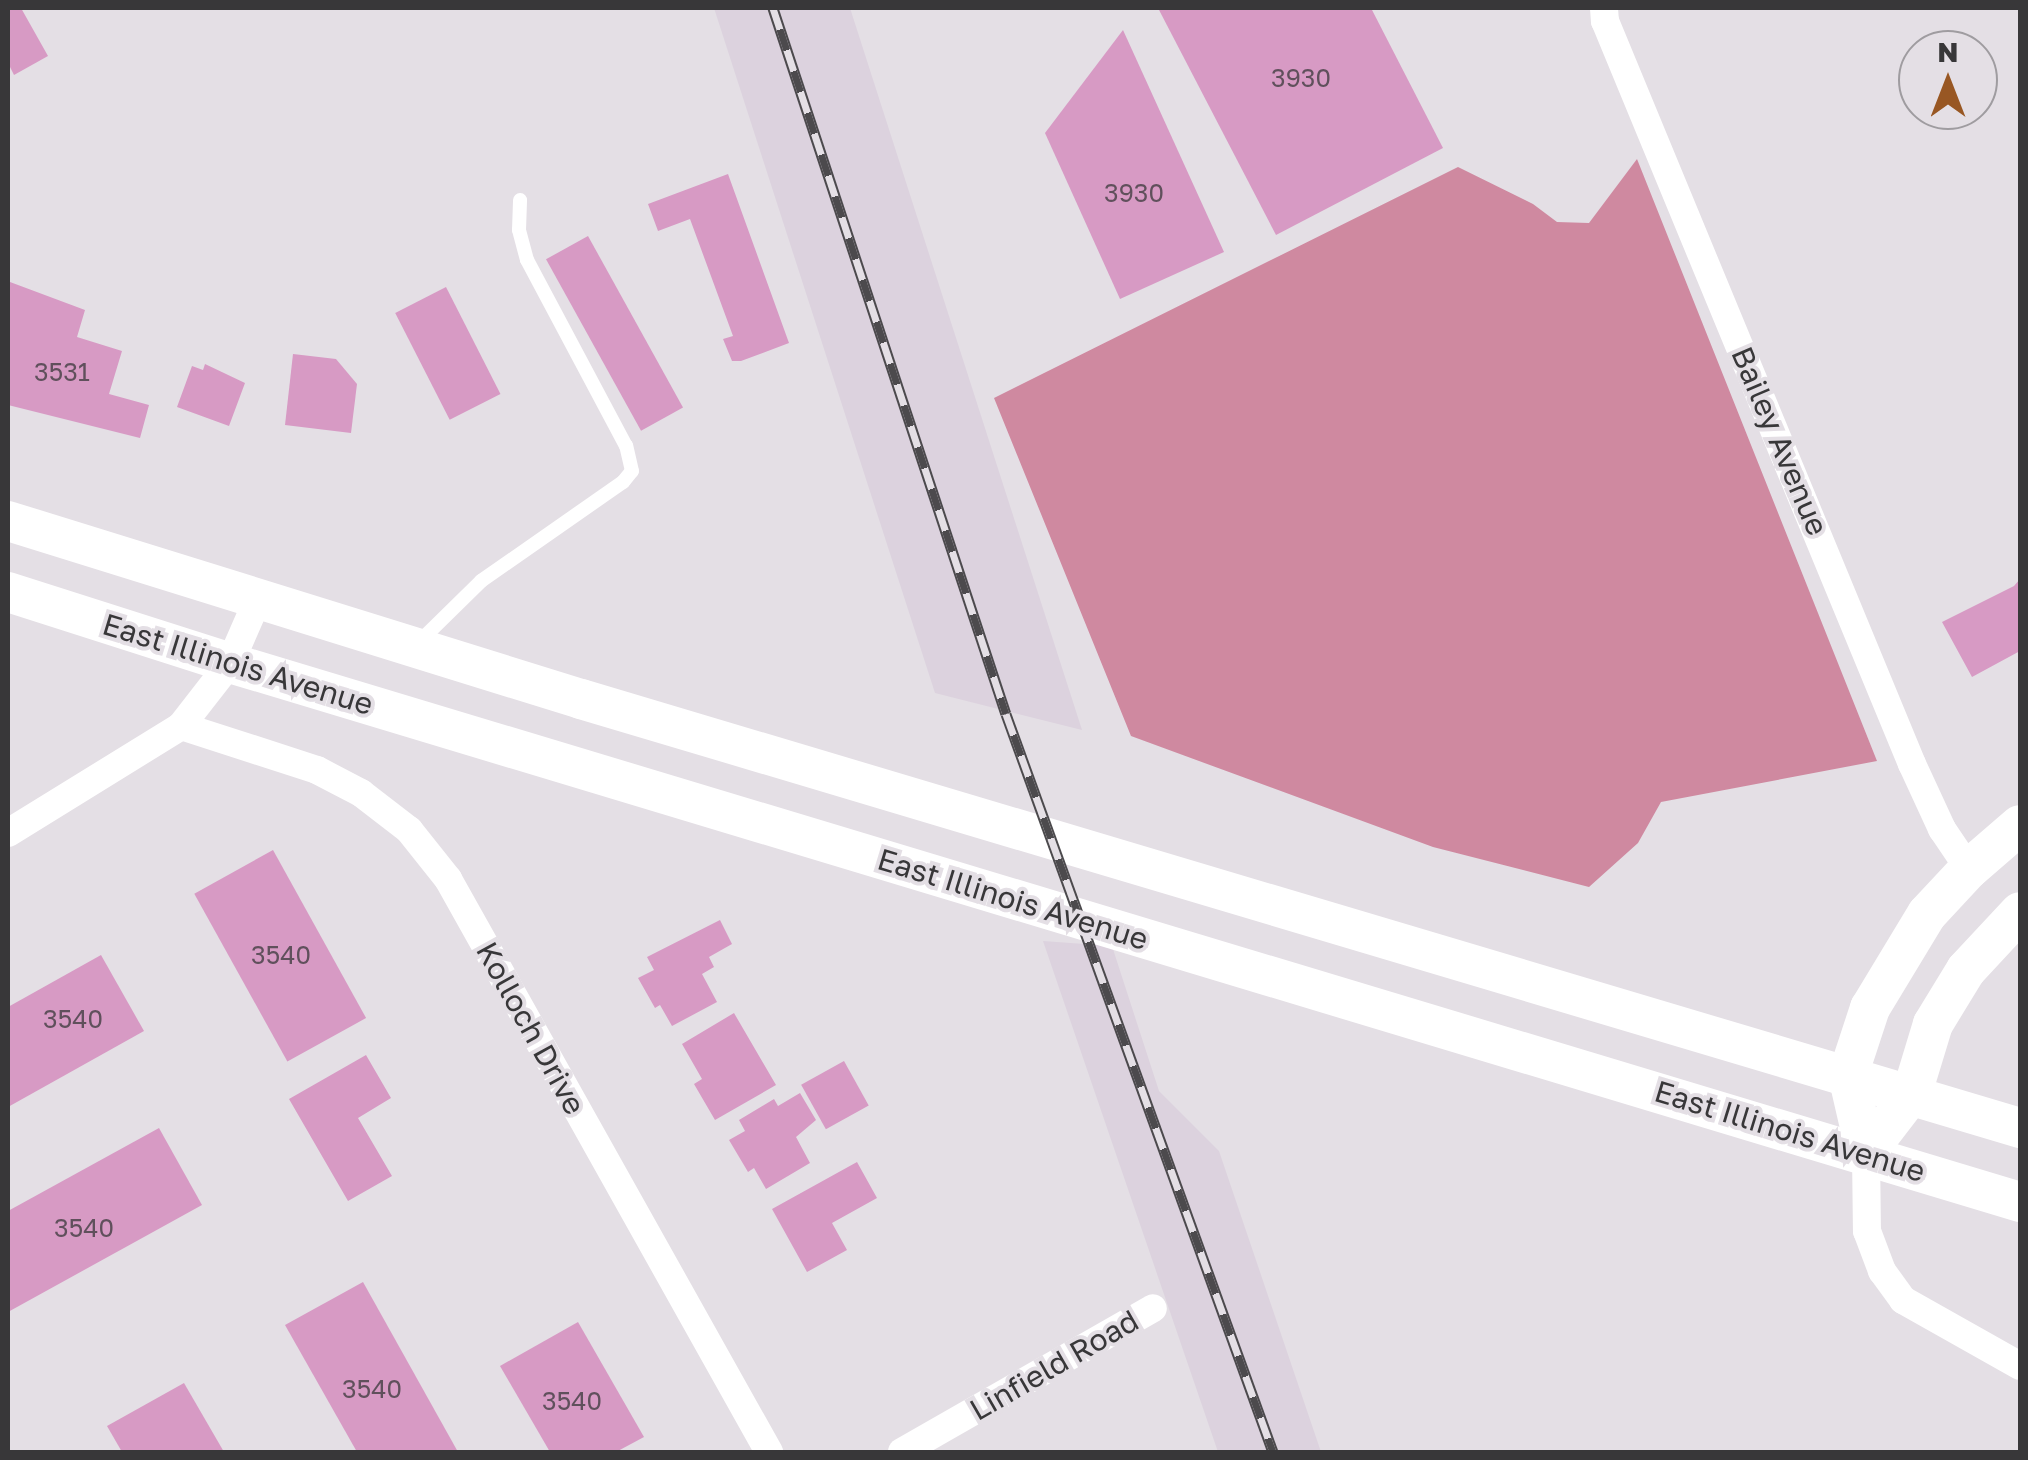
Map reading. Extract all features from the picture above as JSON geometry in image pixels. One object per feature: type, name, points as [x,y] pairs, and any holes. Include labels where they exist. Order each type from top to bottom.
[{"type":"main road","points":[[8,521],[413,648],[2020,1128]]},
{"type":"main road","name":"East Illinois Avenue","points":[[8,592],[230,664],[1866,1152],[2020,1202]]},
{"type":"main road","points":[[1866,1152],[1848,1074],[1870,1008],[1927,914],[1970,869],[2020,826]]},
{"type":"main road","points":[[1866,1152],[1912,1093],[1933,1024],[1966,970],[2020,912]]},
{"type":"street","name":"Bailey Avenue","points":[[1604,8],[1605,21],[1912,764],[1942,829],[1970,869]]},
{"type":"street","points":[[8,833],[181,726],[230,664],[258,599]]},
{"type":"street","name":"Kolloch Drive","points":[[181,726],[316,770],[360,794],[409,830],[448,880],[769,1452]]},
{"type":"street","points":[[1866,1152],[1867,1231],[1882,1271],[1904,1300],[2020,1366]]},
{"type":"street","name":"Linfield Road","points":[[902,1452],[1153,1308]]},
{"type":"lane","points":[[413,648],[481,581],[623,482],[632,470],[626,446],[527,260],[519,230],[520,200]]},
{"type":"shaded area","points":[[714,8],[850,8],[1082,730],[935,693]]},
{"type":"shaded area","points":[[1637,159],[1877,761],[1661,802],[1638,843],[1589,887],[1433,847],[1131,736],[994,398],[1458,167],[1533,204],[1557,222],[1589,223]]},
{"type":"shaded area","points":[[1043,941],[1112,946],[1159,1091],[1219,1151],[1321,1452],[1218,1452]]},
{"type":"building","points":[[8,8],[21,8],[48,56],[14,75],[8,63]]},
{"type":"building","points":[[1158,8],[1371,8],[1443,148],[1276,235]]},
{"type":"building","points":[[1123,30],[1224,252],[1120,299],[1045,133]]},
{"type":"building","points":[[728,174],[789,343],[741,361],[732,361],[723,339],[733,336],[690,219],[658,231],[648,204]]},
{"type":"building","points":[[588,236],[683,407],[641,431],[546,259]]},
{"type":"building","points":[[10,282],[85,310],[77,337],[122,351],[109,394],[149,405],[140,438],[8,405]]},
{"type":"building","points":[[446,287],[500,394],[450,420],[395,313]]},
{"type":"building","points":[[293,354],[336,359],[357,384],[351,433],[285,425]]},
{"type":"building","points":[[205,364],[245,383],[229,426],[177,407],[192,366],[203,370]]},
{"type":"building","points":[[2020,579],[2020,651],[1972,677],[1942,622],[2014,586]]},
{"type":"building","points":[[273,850],[366,1018],[287,1062],[194,894]]},
{"type":"building","points":[[720,920],[732,944],[709,957],[714,967],[702,974],[717,1002],[672,1026],[660,1005],[655,1008],[638,978],[654,970],[647,957]]},
{"type":"building","points":[[101,955],[144,1031],[8,1107],[8,1007]]},
{"type":"building","points":[[734,1013],[776,1085],[715,1120],[694,1084],[702,1079],[682,1044]]},
{"type":"building","points":[[366,1055],[391,1098],[358,1118],[392,1176],[348,1201],[289,1099]]},
{"type":"building","points":[[844,1061],[869,1106],[826,1129],[801,1085]]},
{"type":"building","points":[[800,1093],[816,1120],[796,1137],[810,1163],[766,1189],[754,1168],[748,1172],[729,1140],[745,1131],[739,1120],[774,1099],[778,1106]]},
{"type":"building","points":[[159,1128],[202,1205],[8,1312],[8,1211]]},
{"type":"building","points":[[857,1162],[877,1198],[832,1223],[847,1250],[807,1272],[772,1209]]},
{"type":"building","points":[[363,1282],[458,1452],[357,1452],[285,1325]]},
{"type":"building","points":[[578,1322],[644,1437],[616,1452],[550,1452],[500,1366]]},
{"type":"building","points":[[184,1383],[224,1452],[122,1452],[107,1426]]},
{"type":"railway","points":[[773,8],[1006,714],[1273,1452]]}]
